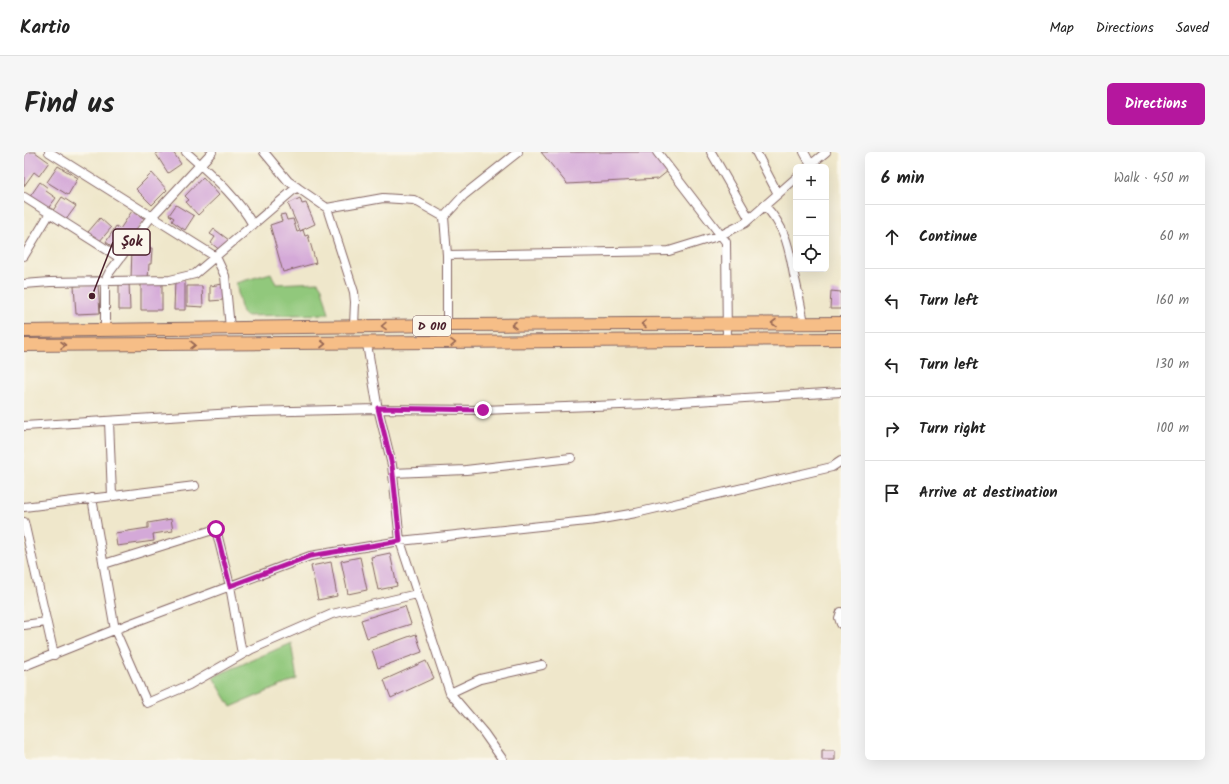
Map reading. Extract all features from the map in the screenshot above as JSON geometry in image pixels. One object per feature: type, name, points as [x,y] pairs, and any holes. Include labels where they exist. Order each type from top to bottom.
[{"type":"highway","name":"D 010","points":[[24,331],[447,325],[841,323]]},
{"type":"highway","name":"D 010","points":[[24,345],[367,344],[841,339]]},
{"type":"street","points":[[50,152],[216,258],[225,276],[230,328]]},
{"type":"street","points":[[186,152],[222,185],[248,215],[253,225]]},
{"type":"street","points":[[105,330],[105,281],[109,272],[152,217],[212,152]]},
{"type":"street","points":[[264,152],[288,181],[327,208],[354,292],[354,326]]},
{"type":"street","points":[[447,325],[447,255],[444,217],[464,195],[518,152]]},
{"type":"street","points":[[657,152],[726,242],[727,340]]},
{"type":"street","points":[[711,152],[749,218]]},
{"type":"street","points":[[756,152],[778,194]]},
{"type":"street","points":[[804,152],[809,164]]},
{"type":"street","points":[[812,164],[826,152]]},
{"type":"street","points":[[447,255],[669,251],[721,235],[745,223],[793,181]]},
{"type":"street","points":[[24,284],[175,279],[195,274],[216,258],[297,187]]},
{"type":"street","points":[[24,197],[120,258]]},
{"type":"street","points":[[327,208],[383,198],[414,200],[444,217]]},
{"type":"street","points":[[764,205],[777,221],[788,244],[804,323]]},
{"type":"street","points":[[24,256],[50,213]]},
{"type":"street","points":[[367,344],[378,408],[392,465],[400,541],[417,594],[450,693],[484,733],[503,760]]},
{"type":"street","points":[[24,426],[250,412],[378,408],[491,409],[648,404],[841,392]]},
{"type":"street","points":[[109,420],[112,496]]},
{"type":"street","points":[[393,473],[466,470],[571,458]]},
{"type":"street","points":[[24,666],[310,556],[400,541],[596,520],[636,513],[832,467],[841,461]]},
{"type":"street","points":[[24,507],[195,486]]},
{"type":"street","points":[[92,498],[115,630],[147,703],[189,685],[242,654],[332,614],[417,594]]},
{"type":"street","points":[[24,522],[28,556],[54,655]]},
{"type":"street","points":[[104,564],[216,529],[230,586],[242,654]]},
{"type":"street","points":[[841,612],[839,618],[841,624]]},
{"type":"street","points":[[24,625],[46,622]]},
{"type":"street","points":[[450,693],[480,680],[542,664]]},
{"type":"green space","points":[[271,273],[276,284],[318,282],[322,288],[329,314],[246,316],[242,313],[236,283]]},
{"type":"green space","points":[[291,643],[297,679],[231,707],[213,677]]},
{"type":"building","points":[[27,152],[35,152],[49,162],[39,176],[34,172],[24,186],[24,157]]},
{"type":"building","points":[[159,152],[173,152],[181,164],[168,173],[156,154]]},
{"type":"building","points":[[541,152],[652,152],[668,171],[658,179],[567,184]]},
{"type":"building","points":[[58,166],[78,178],[68,195],[47,182]]},
{"type":"building","points":[[152,173],[167,190],[152,205],[136,189]]},
{"type":"building","points":[[203,177],[219,195],[198,215],[186,202],[189,200],[185,196]]},
{"type":"building","points":[[40,182],[48,188],[46,191],[56,198],[46,211],[29,198]]},
{"type":"building","points":[[62,197],[76,206],[65,221],[52,212]]},
{"type":"building","points":[[300,198],[302,204],[306,203],[315,224],[300,231],[288,204]]},
{"type":"building","points":[[176,205],[194,216],[185,230],[172,221],[174,218],[169,215]]},
{"type":"building","points":[[132,211],[145,219],[121,253],[106,242],[116,226],[120,229]]},
{"type":"building","points":[[285,214],[287,220],[293,219],[297,232],[303,230],[305,236],[308,235],[316,263],[283,272],[270,225],[282,221],[280,215]]},
{"type":"building","points":[[100,218],[111,228],[99,242],[88,232]]},
{"type":"building","points":[[214,229],[229,240],[221,251],[211,243],[215,237],[210,234]]},
{"type":"building","points":[[132,248],[152,248],[148,279],[131,279]]},
{"type":"building","points":[[175,279],[185,280],[185,310],[174,310]]},
{"type":"building","points":[[141,280],[162,280],[162,310],[141,310]]},
{"type":"building","points":[[129,282],[130,310],[119,310],[119,283]]},
{"type":"building","points":[[98,284],[100,313],[76,314],[74,286]]},
{"type":"building","points":[[223,284],[223,300],[210,301],[210,286]]},
{"type":"building","points":[[187,286],[202,286],[203,307],[187,306]]},
{"type":"building","points":[[831,291],[841,292],[841,309],[830,309]]},
{"type":"building","points":[[171,519],[173,531],[153,534],[154,541],[117,546],[115,533],[148,528],[148,523]]},
{"type":"building","points":[[390,553],[397,586],[378,590],[371,557]]},
{"type":"building","points":[[360,557],[367,590],[348,594],[341,561]]},
{"type":"building","points":[[331,562],[337,596],[318,600],[311,566]]},
{"type":"building","points":[[405,606],[411,624],[367,638],[361,620]]},
{"type":"building","points":[[416,634],[422,652],[378,668],[372,650]]},
{"type":"building","points":[[426,661],[434,678],[391,698],[384,680]]},
{"type":"building","points":[[822,750],[835,750],[835,760],[822,760]]},
{"type":"place","name":"Şok","points":[[92,296]]},
{"type":"route","points":[[216,529],[230,586],[310,556],[400,541],[392,465],[378,408],[483,410]]}]
